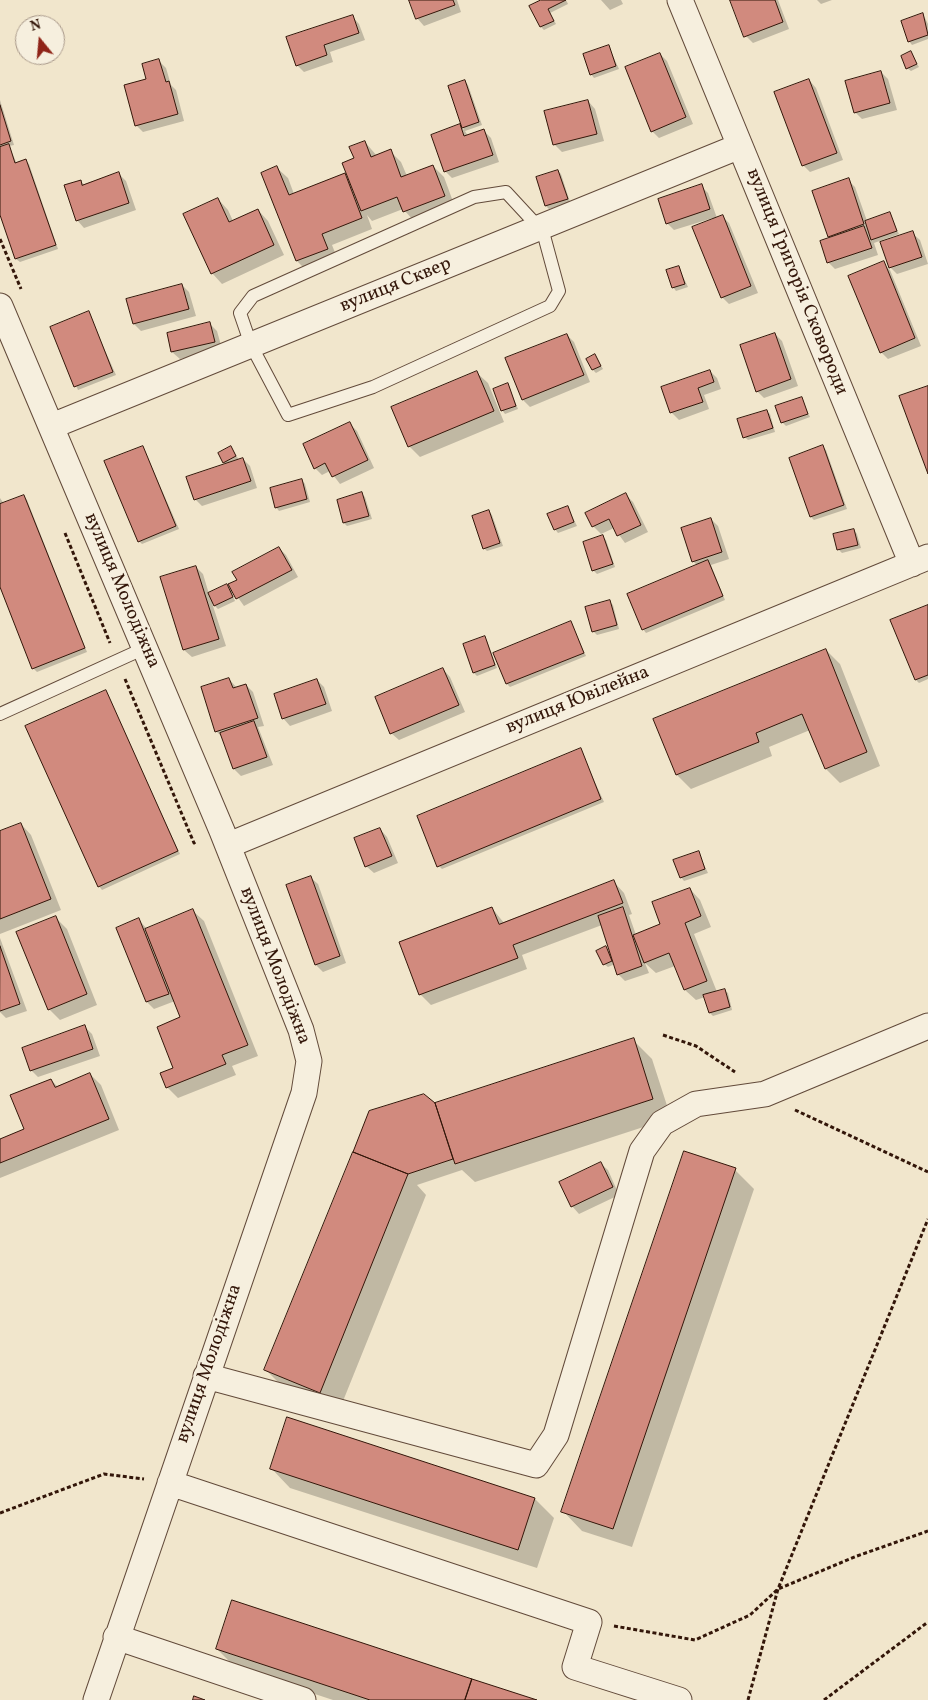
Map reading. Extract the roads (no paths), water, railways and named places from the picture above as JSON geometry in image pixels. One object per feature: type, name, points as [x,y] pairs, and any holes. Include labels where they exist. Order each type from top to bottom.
[{"type":"street","name":"вулиця Григорія Сковороди","points":[[680,0],[740,146],[920,560]]},
{"type":"street","name":"вулиця Сквер","points":[[52,426],[740,146]]},
{"type":"street","name":"вулиця Молодіжна","points":[[0,306],[226,838],[301,1030],[309,1061],[304,1092],[96,1700]]},
{"type":"street","name":"вулиця Ювілейна","points":[[226,838],[920,560]]},
{"type":"street","points":[[206,1376],[536,1465],[556,1435],[642,1152],[662,1123],[696,1104],[764,1094],[928,1026]]},
{"type":"street","points":[[170,1483],[589,1622],[575,1667],[679,1700]]},
{"type":"street","points":[[116,1637],[288,1698]]},
{"type":"lane","points":[[506,192],[541,227],[559,291],[550,306],[374,387],[288,415],[251,345],[240,313],[252,296],[474,197],[506,192]]},
{"type":"lane","points":[[0,714],[145,648]]}]
